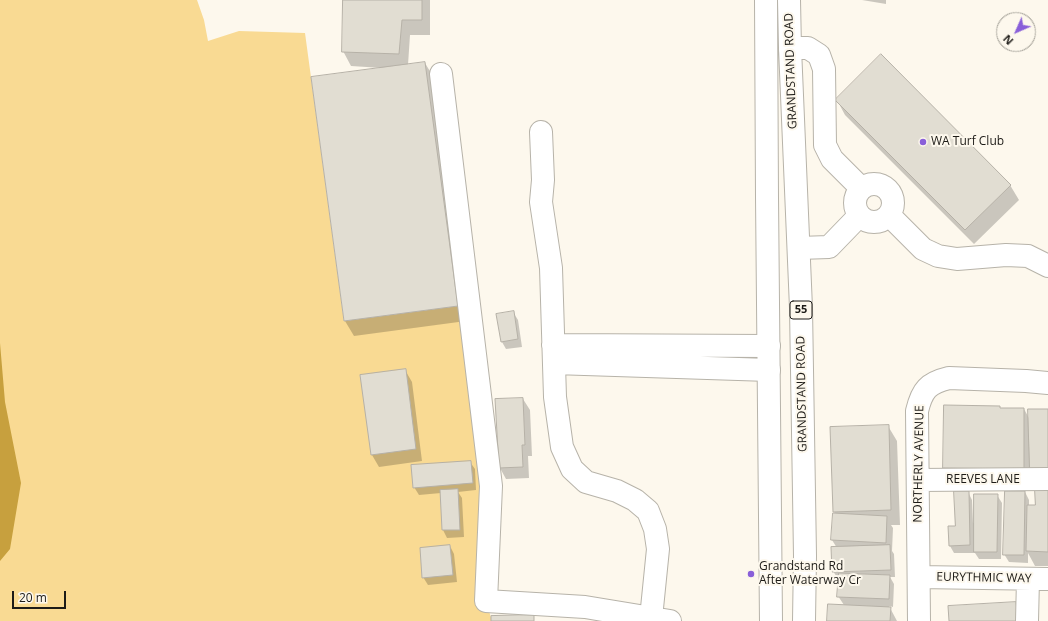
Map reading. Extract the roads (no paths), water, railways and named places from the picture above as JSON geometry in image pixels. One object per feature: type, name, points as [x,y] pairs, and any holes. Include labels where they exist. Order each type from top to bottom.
[{"type":"main road","name":"GRANDSTAND ROAD","points":[[766,0],[771,621]]},
{"type":"main road","name":"GRANDSTAND ROAD","points":[[789,0],[799,248],[805,556],[804,621]]},
{"type":"main road","points":[[790,48],[808,48],[819,55],[824,69],[826,145],[832,159],[861,188]]},
{"type":"main road","points":[[440,74],[491,486],[486,601],[585,607],[660,619],[658,549],[655,529],[648,511],[635,500],[617,491],[586,482],[572,469],[562,447],[555,397],[551,268],[540,202],[543,180],[541,132]]},
{"type":"main road","points":[[873,184],[880,184],[886,188],[892,196],[893,204],[890,215],[875,222],[868,222],[859,216],[854,204],[855,198],[861,188],[866,185],[873,184]]},
{"type":"main road","points":[[890,215],[923,249],[938,256],[957,259],[1006,255],[1028,256],[1048,266]]},
{"type":"main road","points":[[799,248],[829,247],[859,216]]},
{"type":"main road","points":[[553,354],[769,346]]},
{"type":"main road","points":[[553,354],[769,370]]},
{"type":"main road","points":[[1026,381],[1048,369]]},
{"type":"main road","name":"NORTHERLY AVENUE","points":[[919,621],[918,411],[920,398],[928,387],[937,381],[948,378],[1048,383]]},
{"type":"main road","name":"REEVES LANE","points":[[918,480],[1048,479]]},
{"type":"main road","name":"EURYTHMIC WAY","points":[[919,577],[1038,579]]},
{"type":"main road","points":[[1027,621],[1038,579]]},
{"type":"place","name":"WA Turf Club","points":[[923,142]]},
{"type":"place","name":"Grandstand Rd After Waterway Cr","points":[[751,574]]}]
